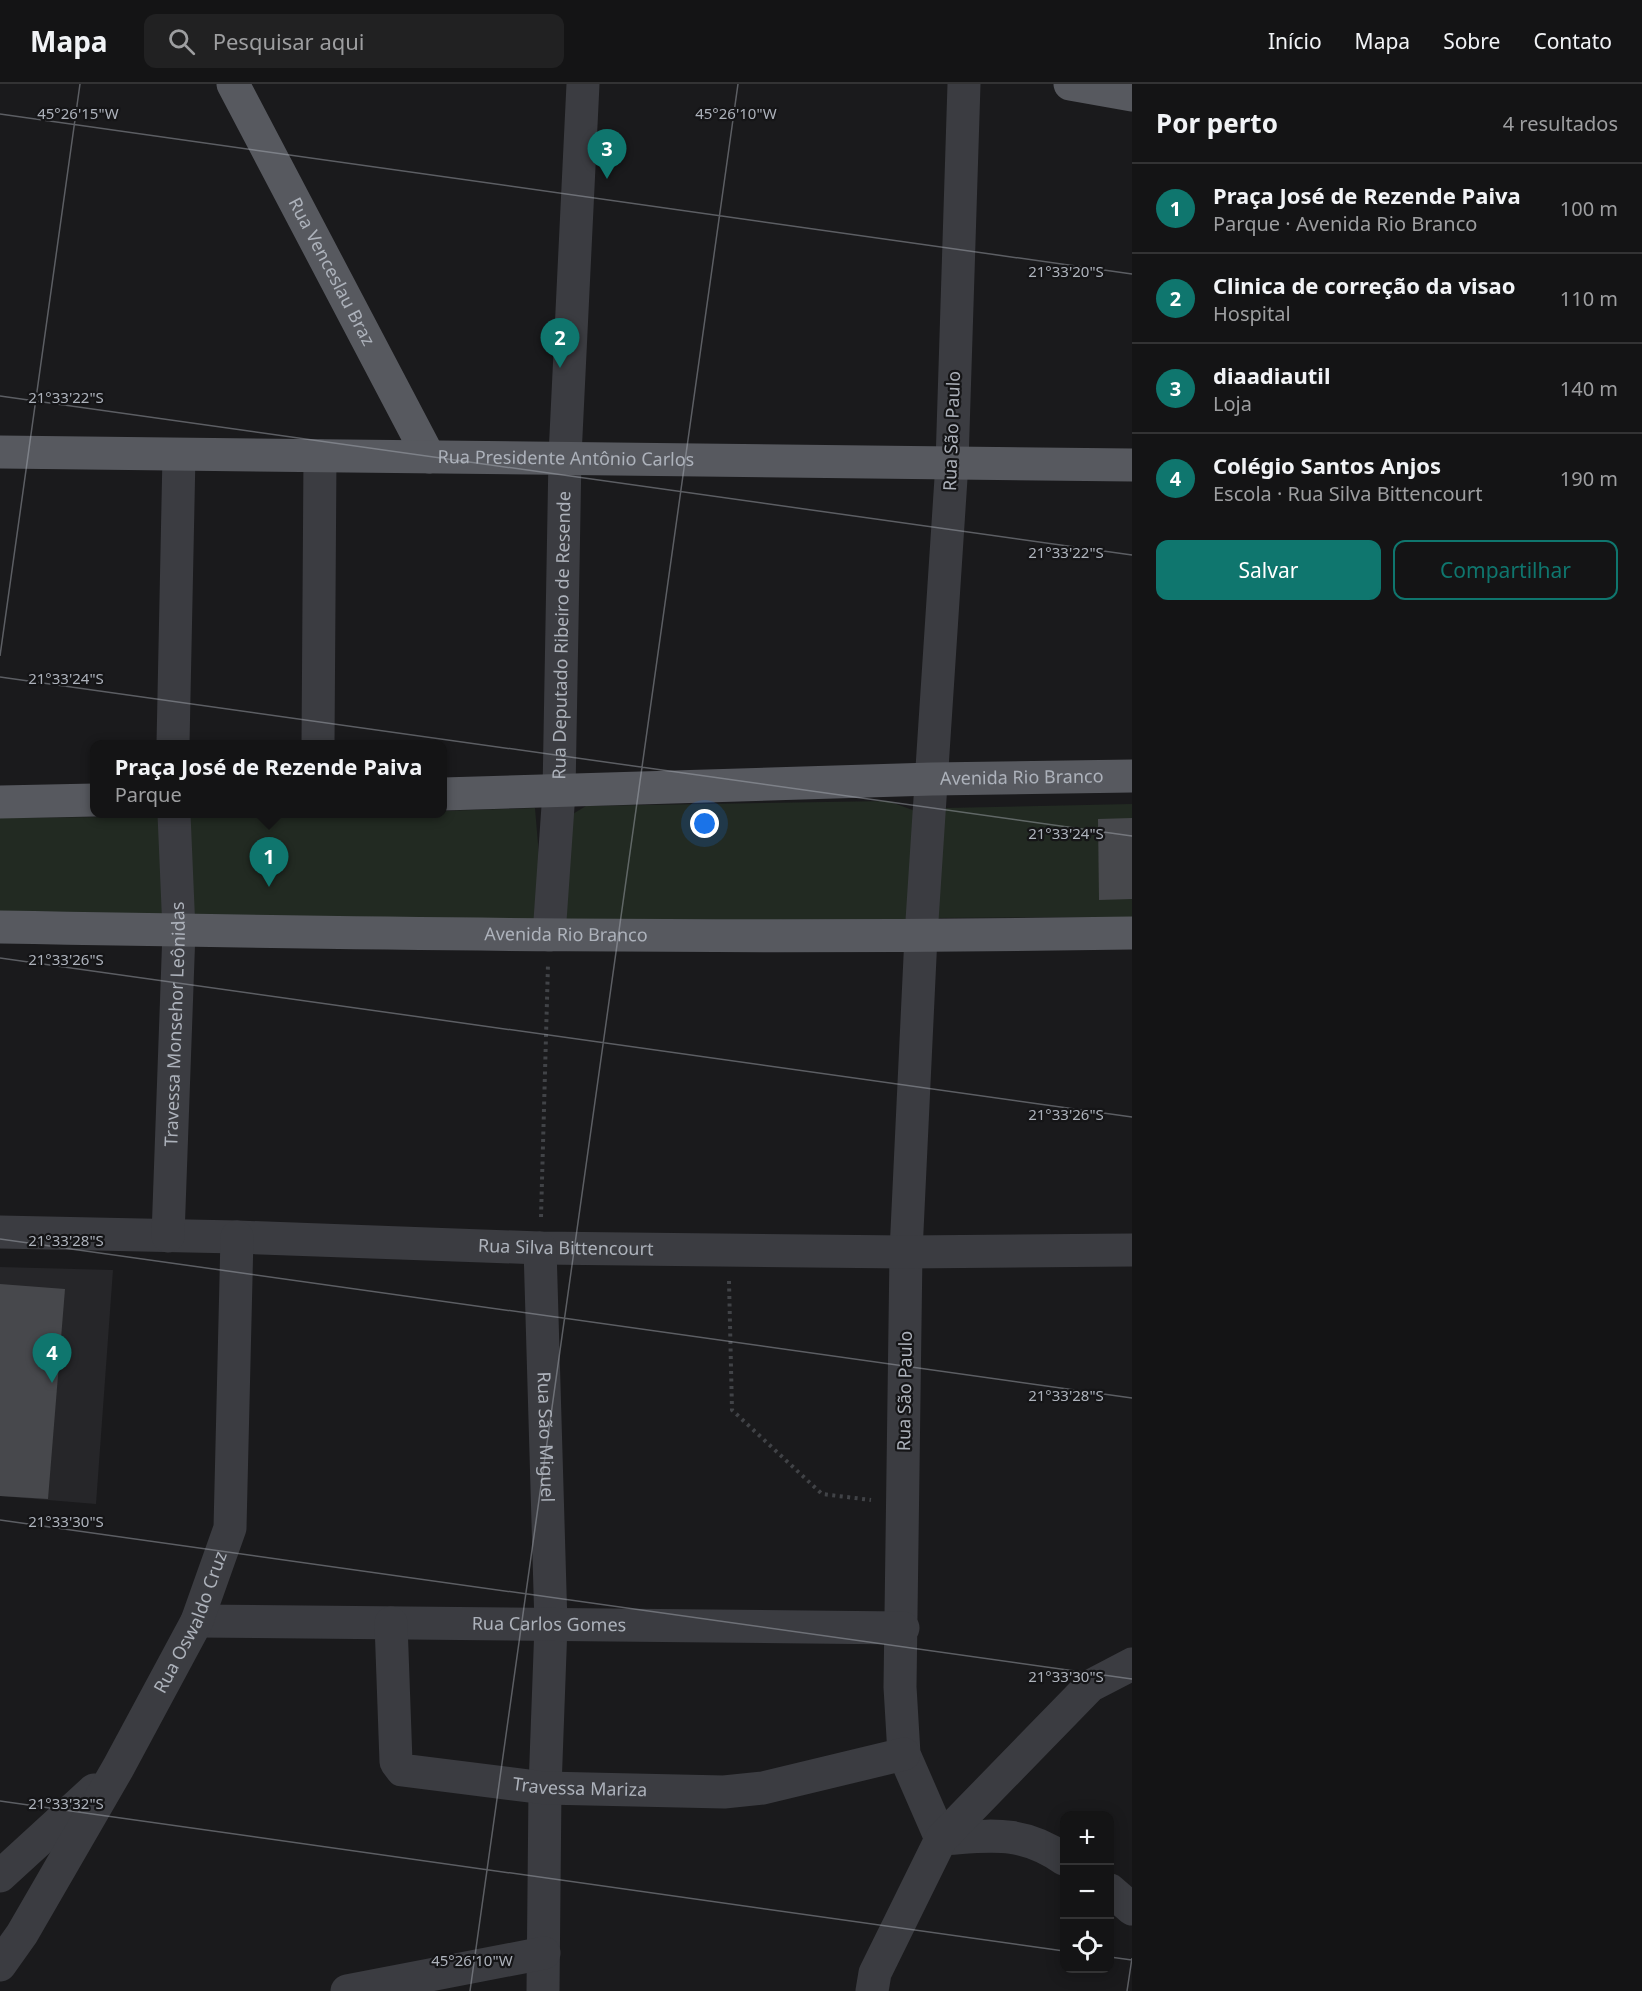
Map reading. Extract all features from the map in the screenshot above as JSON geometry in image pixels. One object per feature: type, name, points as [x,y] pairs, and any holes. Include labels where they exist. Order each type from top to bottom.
[{"type":"main road","name":"Rua Venceslau Braz","points":[[233,84],[429,457]]},
{"type":"main road","points":[[1070,84],[1132,95]]},
{"type":"main road","name":"Rua Presidente Antônio Carlos","points":[[0,452],[429,457],[564,456],[952,464],[1132,465]]},
{"type":"main road","name":"Avenida Rio Branco","points":[[447,794],[932,779],[1132,776]]},
{"type":"main road","points":[[0,802],[90,800]]},
{"type":"main road","name":"Avenida Rio Branco","points":[[0,927],[549,935],[921,936],[1132,933]]},
{"type":"street","name":"Rua Deputado Ribeiro de Resende","points":[[549,935],[560,792],[564,456],[583,84]]},
{"type":"street","name":"Rua São Paulo","points":[[941,1839],[904,1754],[900,1687],[903,1628],[906,1252],[921,936],[952,464],[964,84]]},
{"type":"street","points":[[173,740],[179,455]]},
{"type":"street","points":[[318,740],[320,456]]},
{"type":"street","name":"Travessa Monsehor Leônidas","points":[[168,1236],[179,931],[174,818]]},
{"type":"street","name":"Rua Silva Bittencourt","points":[[0,1232],[237,1237],[540,1248],[906,1252],[1132,1250]]},
{"type":"street","name":"Rua Oswaldo Cruz","points":[[0,1965],[22,1934],[118,1768],[197,1622],[230,1527],[237,1237]]},
{"type":"street","name":"Rua São Miguel","points":[[540,1248],[551,1625]]},
{"type":"street","name":"Rua Carlos Gomes","points":[[197,1622],[903,1628]]},
{"type":"street","name":"Travessa Mariza","points":[[391,1623],[397,1766],[402,1770],[545,1788],[724,1792],[763,1788],[904,1754]]},
{"type":"street","points":[[543,1991],[545,1788],[551,1625]]},
{"type":"street","points":[[872,1991],[875,1973],[941,1839],[1090,1686],[1132,1664]]},
{"type":"street","points":[[0,1876],[118,1768]]},
{"type":"street","points":[[941,1839],[1006,1834],[1031,1842],[1060,1856]]},
{"type":"street","points":[[1114,1893],[1132,1909]]},
{"type":"street","points":[[347,1991],[544,1953]]},
{"type":"path","points":[[540,1248],[549,935]]},
{"type":"path","points":[[728,1250],[732,1410],[822,1494],[903,1503]]},
{"type":"shaded area","points":[[888,801],[918,812],[908,926],[558,927],[561,821],[586,806]]},
{"type":"shaded area","points":[[1132,804],[1132,917],[934,918],[945,808]]},
{"type":"shaded area","points":[[535,808],[539,856],[536,928],[0,921],[0,818],[447,818],[447,811]]},
{"type":"shaded area","points":[[0,1267],[113,1270],[96,1504],[0,1496]]},
{"type":"building","points":[[1132,818],[1132,899],[1099,900],[1098,819]]},
{"type":"building","points":[[0,1284],[65,1289],[48,1499],[0,1496]]},
{"type":"place","name":"diaadiautil","points":[[607,179]]},
{"type":"place","name":"Clinica de correção da visao","points":[[560,368]]},
{"type":"place","name":"Praça José de Rezende Paiva","points":[[269,887]]},
{"type":"place","name":"Colégio Santos Anjos","points":[[52,1383]]}]
